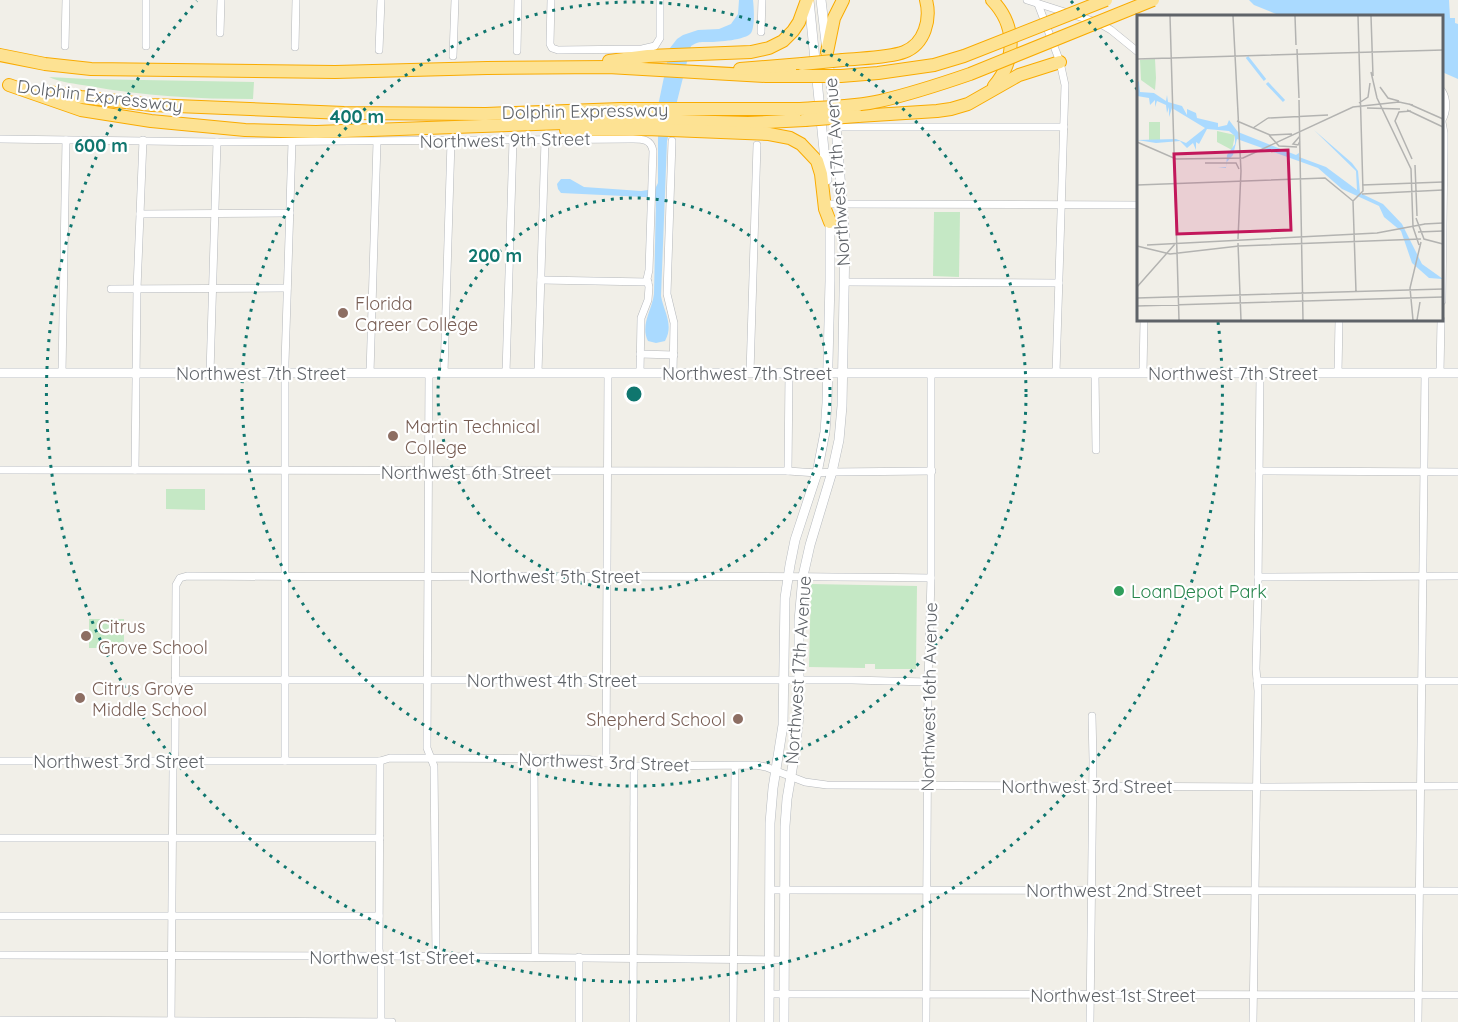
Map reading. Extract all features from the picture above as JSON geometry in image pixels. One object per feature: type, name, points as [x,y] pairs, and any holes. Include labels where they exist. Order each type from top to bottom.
[{"type":"highway","points":[[567,67],[648,56],[760,50],[776,45],[788,36],[796,27],[808,0]]},
{"type":"highway","points":[[827,52],[834,18],[843,0]]},
{"type":"highway","points":[[711,73],[895,54],[909,49],[921,38],[927,25],[926,0]]},
{"type":"highway","points":[[985,95],[1004,73],[1010,59],[1011,41],[1008,24],[992,0]]},
{"type":"highway","name":"Dolphin Expressway","points":[[5,56],[45,64],[91,69],[361,72],[567,67],[766,76],[841,76],[934,64],[964,56],[1106,0]]},
{"type":"highway","points":[[4,83],[81,110],[151,122],[271,131],[316,132],[646,124],[681,120],[748,123],[879,101],[940,84],[1153,0]]},
{"type":"highway","points":[[802,115],[858,116],[937,111],[968,104],[1019,75],[1060,62]]},
{"type":"highway","name":"Dolphin Expressway","points":[[4,83],[81,97],[152,105],[344,113],[486,114],[657,109],[681,120]]},
{"type":"highway","points":[[681,120],[784,136],[796,140],[810,153],[820,168],[825,209],[830,222]]},
{"type":"main road","name":"Northwest 17th Avenue","points":[[769,1022],[770,823],[783,725],[784,621],[788,576],[825,432],[828,374],[830,222],[808,0]]},
{"type":"main road","name":"Northwest 17th Avenue","points":[[784,1022],[786,817],[799,716],[800,610],[803,576],[811,539],[832,471],[840,429],[843,373],[845,239],[843,204],[821,0]]},
{"type":"main road","name":"Northwest 7th Street","points":[[0,373],[1458,373]]},
{"type":"street","points":[[65,46],[66,0]]},
{"type":"street","points":[[146,0],[146,46]]},
{"type":"street","points":[[220,0],[220,33]]},
{"type":"street","points":[[295,47],[296,0]]},
{"type":"street","points":[[379,50],[381,0]]},
{"type":"street","points":[[453,56],[455,0]]},
{"type":"street","points":[[517,51],[518,0]]},
{"type":"street","points":[[551,0],[550,45],[556,49],[642,49],[655,46],[660,38],[661,1]]},
{"type":"street","points":[[761,32],[762,0]]},
{"type":"street","points":[[1027,0],[1099,23],[1137,51]]},
{"type":"street","points":[[1038,4],[1060,62],[1065,85],[1056,373]]},
{"type":"street","points":[[1443,92],[1445,108],[1443,118]]},
{"type":"street","points":[[836,127],[1064,127]]},
{"type":"street","points":[[1443,128],[1443,225]]},
{"type":"street","name":"Northwest 9th Street","points":[[0,139],[217,142],[640,139],[650,143],[653,151],[647,280]]},
{"type":"street","points":[[62,373],[66,140]]},
{"type":"street","points":[[135,470],[135,373],[142,140]]},
{"type":"street","points":[[506,373],[513,140]]},
{"type":"street","points":[[538,373],[545,140]]},
{"type":"street","points":[[444,373],[451,141]]},
{"type":"street","points":[[672,141],[667,294],[674,323],[673,373]]},
{"type":"street","points":[[210,373],[217,142]]},
{"type":"street","points":[[285,761],[285,373],[292,142]]},
{"type":"street","points":[[370,373],[377,142]]},
{"type":"street","points":[[750,373],[757,145]]},
{"type":"street","points":[[829,204],[1137,205]]},
{"type":"street","points":[[140,214],[290,213]]},
{"type":"street","points":[[541,280],[647,280],[648,300],[641,318],[640,373]]},
{"type":"street","points":[[845,282],[1059,283]]},
{"type":"street","points":[[111,289],[287,288]]},
{"type":"street","points":[[1143,373],[1144,321]]},
{"type":"street","points":[[1338,374],[1339,321]]},
{"type":"street","points":[[1440,373],[1441,321]]},
{"type":"street","points":[[640,354],[674,355]]},
{"type":"street","points":[[429,373],[427,748],[434,766],[436,957]]},
{"type":"street","points":[[606,763],[608,373]]},
{"type":"street","points":[[788,471],[789,373]]},
{"type":"street","name":"Northwest 16th Avenue","points":[[926,1022],[932,373]]},
{"type":"street","points":[[1095,373],[1096,450]]},
{"type":"street","points":[[1253,1022],[1260,373]]},
{"type":"street","points":[[1418,1022],[1425,373]]},
{"type":"street","name":"Northwest 6th Street","points":[[0,470],[788,471],[816,473],[932,471]]},
{"type":"street","points":[[1259,471],[1458,472]]},
{"type":"street","name":"Northwest 5th Street","points":[[175,681],[176,585],[180,578],[187,576],[931,578]]},
{"type":"street","points":[[1258,576],[1458,576]]},
{"type":"street","points":[[171,1021],[175,681]]},
{"type":"street","name":"Northwest 4th Street","points":[[175,681],[928,682]]},
{"type":"street","points":[[1257,681],[1458,681]]},
{"type":"street","points":[[1090,1022],[1092,716]]},
{"type":"street","name":"Northwest 3rd Street","points":[[0,761],[380,761],[390,758],[534,758],[592,759],[634,766],[762,766],[790,778],[819,785],[1458,786]]},
{"type":"street","points":[[534,758],[535,957]]},
{"type":"street","points":[[380,761],[381,1022]]},
{"type":"street","points":[[734,1022],[735,765]]},
{"type":"street","points":[[633,1022],[634,766]]},
{"type":"street","points":[[0,838],[380,838]]},
{"type":"street","name":"Northwest 2nd Street","points":[[770,890],[1458,891]]},
{"type":"street","points":[[0,916],[379,916]]},
{"type":"street","name":"Northwest 1st Street","points":[[0,955],[784,960]]},
{"type":"street","points":[[579,957],[579,1022]]},
{"type":"street","name":"Northwest 1st Street","points":[[769,993],[1458,995]]},
{"type":"street","points":[[0,1020],[392,1022]]},
{"type":"green space","points":[[49,77],[254,82],[253,99],[150,95],[73,84]]},
{"type":"green space","points":[[934,212],[960,212],[959,277],[933,276]]},
{"type":"green space","points":[[166,489],[205,489],[205,510],[166,509]]},
{"type":"green space","points":[[811,584],[917,586],[916,669],[875,669],[875,664],[865,664],[865,668],[809,667]]},
{"type":"green space","points":[[89,619],[124,619],[124,648],[89,648]]},
{"type":"water","points":[[739,0],[753,0],[754,22],[751,33],[738,39],[700,42],[691,46],[667,141],[661,296],[669,329],[665,341],[656,343],[648,341],[645,329],[654,294],[655,198],[561,193],[557,184],[561,179],[570,179],[584,187],[641,191],[655,189],[658,183],[658,106],[670,48],[683,35],[698,30],[719,29],[731,24],[738,14]]},
{"type":"water","points":[[1249,0],[1449,0],[1450,18],[1455,18],[1455,23],[1458,24],[1458,79],[1443,72],[1443,15],[1279,15],[1254,5]]},
{"type":"place","name":"Florida Career College","points":[[343,313]]},
{"type":"place","name":"Martin Technical College","points":[[393,436]]},
{"type":"place","name":"LoanDepot Park","points":[[1119,591]]},
{"type":"place","name":"Citrus Grove School","points":[[86,636]]},
{"type":"place","name":"Citrus Grove Middle School","points":[[80,698]]},
{"type":"place","name":"Shepherd School","points":[[738,719]]}]
